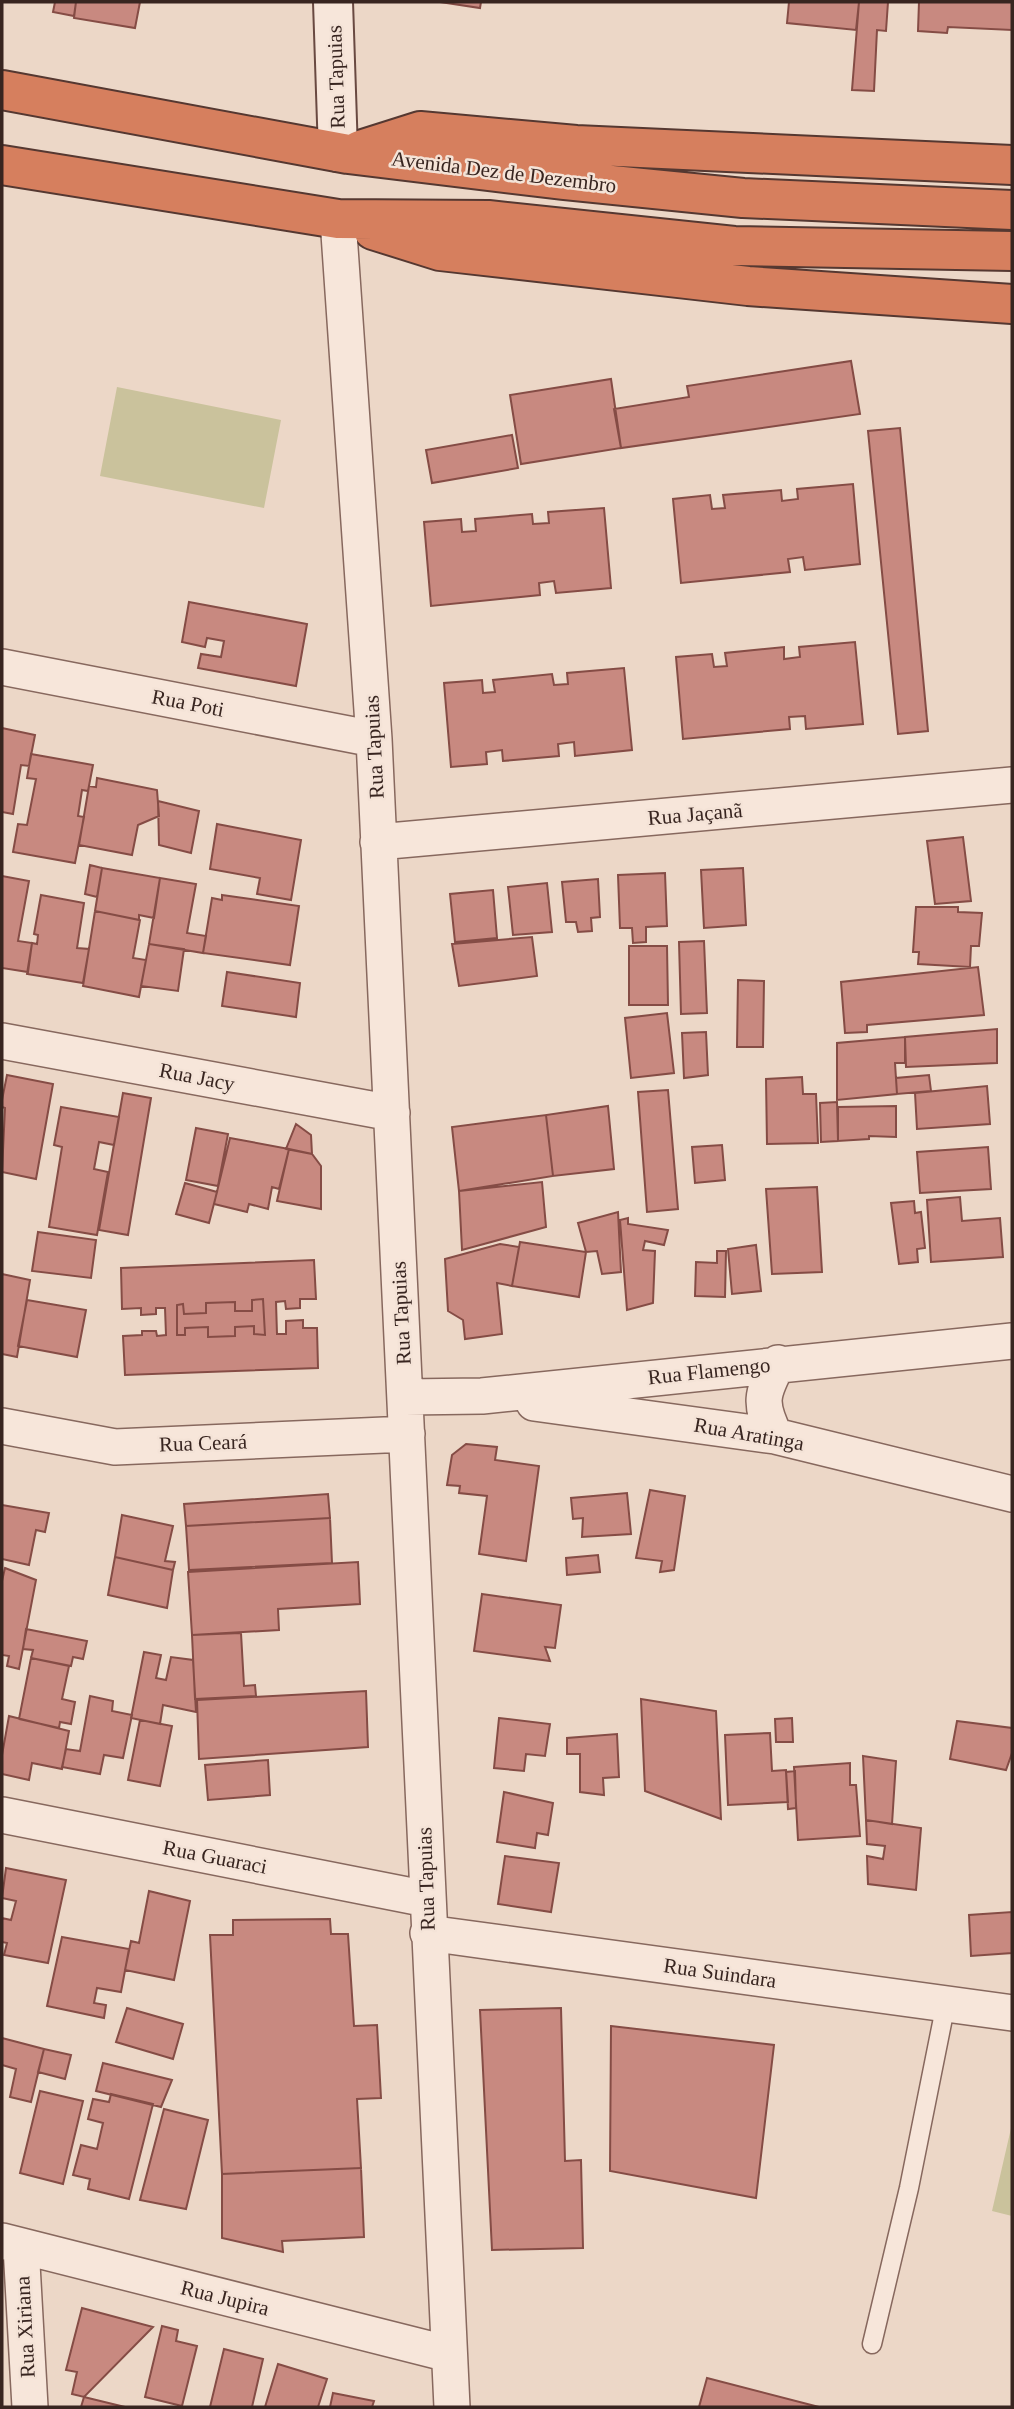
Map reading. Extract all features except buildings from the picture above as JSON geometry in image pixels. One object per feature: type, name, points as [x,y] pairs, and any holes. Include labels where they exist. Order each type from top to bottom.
[{"type":"highway","name":"Avenida Dez de Dezembro","points":[[2,90],[343,153],[743,198],[1012,210]]},
{"type":"highway","points":[[343,153],[420,131],[576,145],[1012,165]]},
{"type":"highway","points":[[2,165],[338,219],[440,251],[748,286],[1012,304]]},
{"type":"highway","points":[[338,219],[488,220],[734,246],[1012,251]]},
{"type":"street","name":"Rua Tapuias","points":[[333,2],[343,153]]},
{"type":"street","name":"Rua Tapuias","points":[[338,219],[374,739],[452,2407]]},
{"type":"street","name":"Rua Poti","points":[[2,667],[374,739]]},
{"type":"street","name":"Rua Jaçanã","points":[[378,842],[1012,785]]},
{"type":"street","name":"Rua Jacy","points":[[2,1041],[391,1113]]},
{"type":"street","name":"Rua Flamengo","points":[[405,1397],[482,1396],[778,1363],[1012,1341]]},
{"type":"street","points":[[775,1436],[761,1408],[765,1387],[778,1363]]},
{"type":"street","name":"Rua Aratinga","points":[[482,1396],[775,1436],[1012,1494]]},
{"type":"street","name":"Rua Ceará","points":[[2,1426],[115,1447],[407,1434]]},
{"type":"street","name":"Rua Guaraci","points":[[2,1815],[428,1916]]},
{"type":"street","name":"Rua Suindara","points":[[428,1916],[1012,2012]]},
{"type":"street","name":"Rua Jupira","points":[[11,2243],[449,2354]]},
{"type":"street","name":"Rua Xiriana","points":[[11,2243],[30,2407]]},
{"type":"lane","points":[[872,2344],[909,2188],[946,2003]]},
{"type":"shaded area","points":[[117,387],[281,420],[264,508],[100,476]]},
{"type":"shaded area","points":[[1012,2124],[1012,2216],[992,2211]]}]
